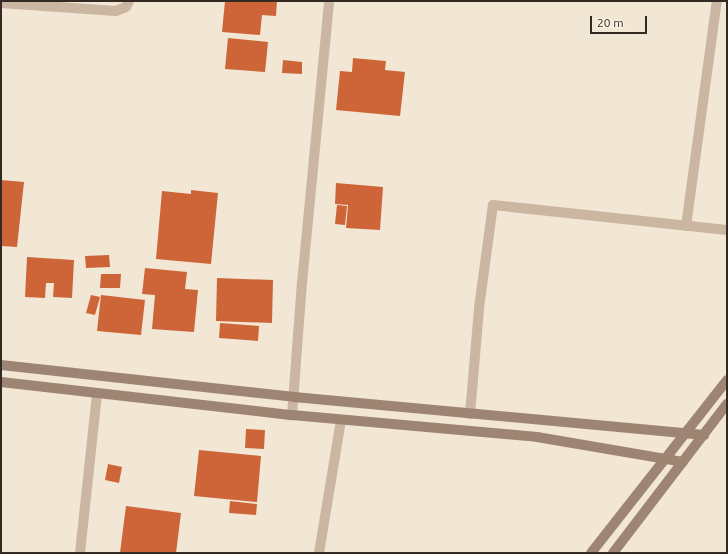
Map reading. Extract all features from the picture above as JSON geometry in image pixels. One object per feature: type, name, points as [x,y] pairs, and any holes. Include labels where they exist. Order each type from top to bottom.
[{"type":"street","points":[[1,3],[116,11],[126,7],[129,1]]},
{"type":"street","points":[[292,415],[302,283],[329,1]]},
{"type":"street","points":[[686,226],[717,1]]},
{"type":"street","points":[[470,414],[479,308],[493,205],[727,230]]},
{"type":"street","points":[[1,365],[294,397],[704,435]]},
{"type":"street","points":[[591,553],[727,380]]},
{"type":"street","points":[[1,382],[292,415],[537,437],[683,462]]},
{"type":"street","points":[[80,553],[97,393]]},
{"type":"street","points":[[613,553],[727,404]]},
{"type":"street","points":[[320,553],[341,420]]},
{"type":"building","points":[[225,1],[277,1],[276,16],[262,15],[260,35],[222,32]]},
{"type":"building","points":[[228,38],[268,42],[265,72],[225,69]]},
{"type":"building","points":[[353,58],[386,61],[385,70],[405,72],[400,116],[336,110],[340,71],[352,72]]},
{"type":"building","points":[[283,60],[302,62],[302,74],[282,73]]},
{"type":"building","points":[[1,180],[24,182],[17,247],[1,246]]},
{"type":"building","points":[[336,183],[383,187],[380,230],[346,228],[348,205],[335,204]]},
{"type":"building","points":[[191,190],[218,193],[211,264],[156,259],[162,191],[191,194]]},
{"type":"building","points":[[337,205],[347,206],[345,225],[335,224]]},
{"type":"building","points":[[109,255],[110,267],[86,268],[85,256]]},
{"type":"building","points":[[27,257],[74,260],[72,298],[53,297],[54,283],[46,283],[45,298],[25,297]]},
{"type":"building","points":[[145,268],[187,272],[185,289],[198,290],[194,332],[152,329],[155,295],[142,294]]},
{"type":"building","points":[[101,274],[121,274],[120,288],[100,288]]},
{"type":"building","points":[[217,278],[273,280],[272,323],[216,321]]},
{"type":"building","points":[[91,295],[100,297],[95,315],[86,313]]},
{"type":"building","points":[[101,295],[145,300],[141,335],[97,331]]},
{"type":"building","points":[[220,323],[259,326],[258,341],[219,338]]},
{"type":"building","points":[[246,429],[265,430],[264,449],[245,448]]},
{"type":"building","points":[[199,450],[261,456],[257,502],[194,496]]},
{"type":"building","points":[[108,464],[122,467],[119,483],[105,480]]},
{"type":"building","points":[[230,501],[257,504],[256,515],[229,513]]},
{"type":"building","points":[[126,506],[181,513],[176,553],[120,553]]}]
